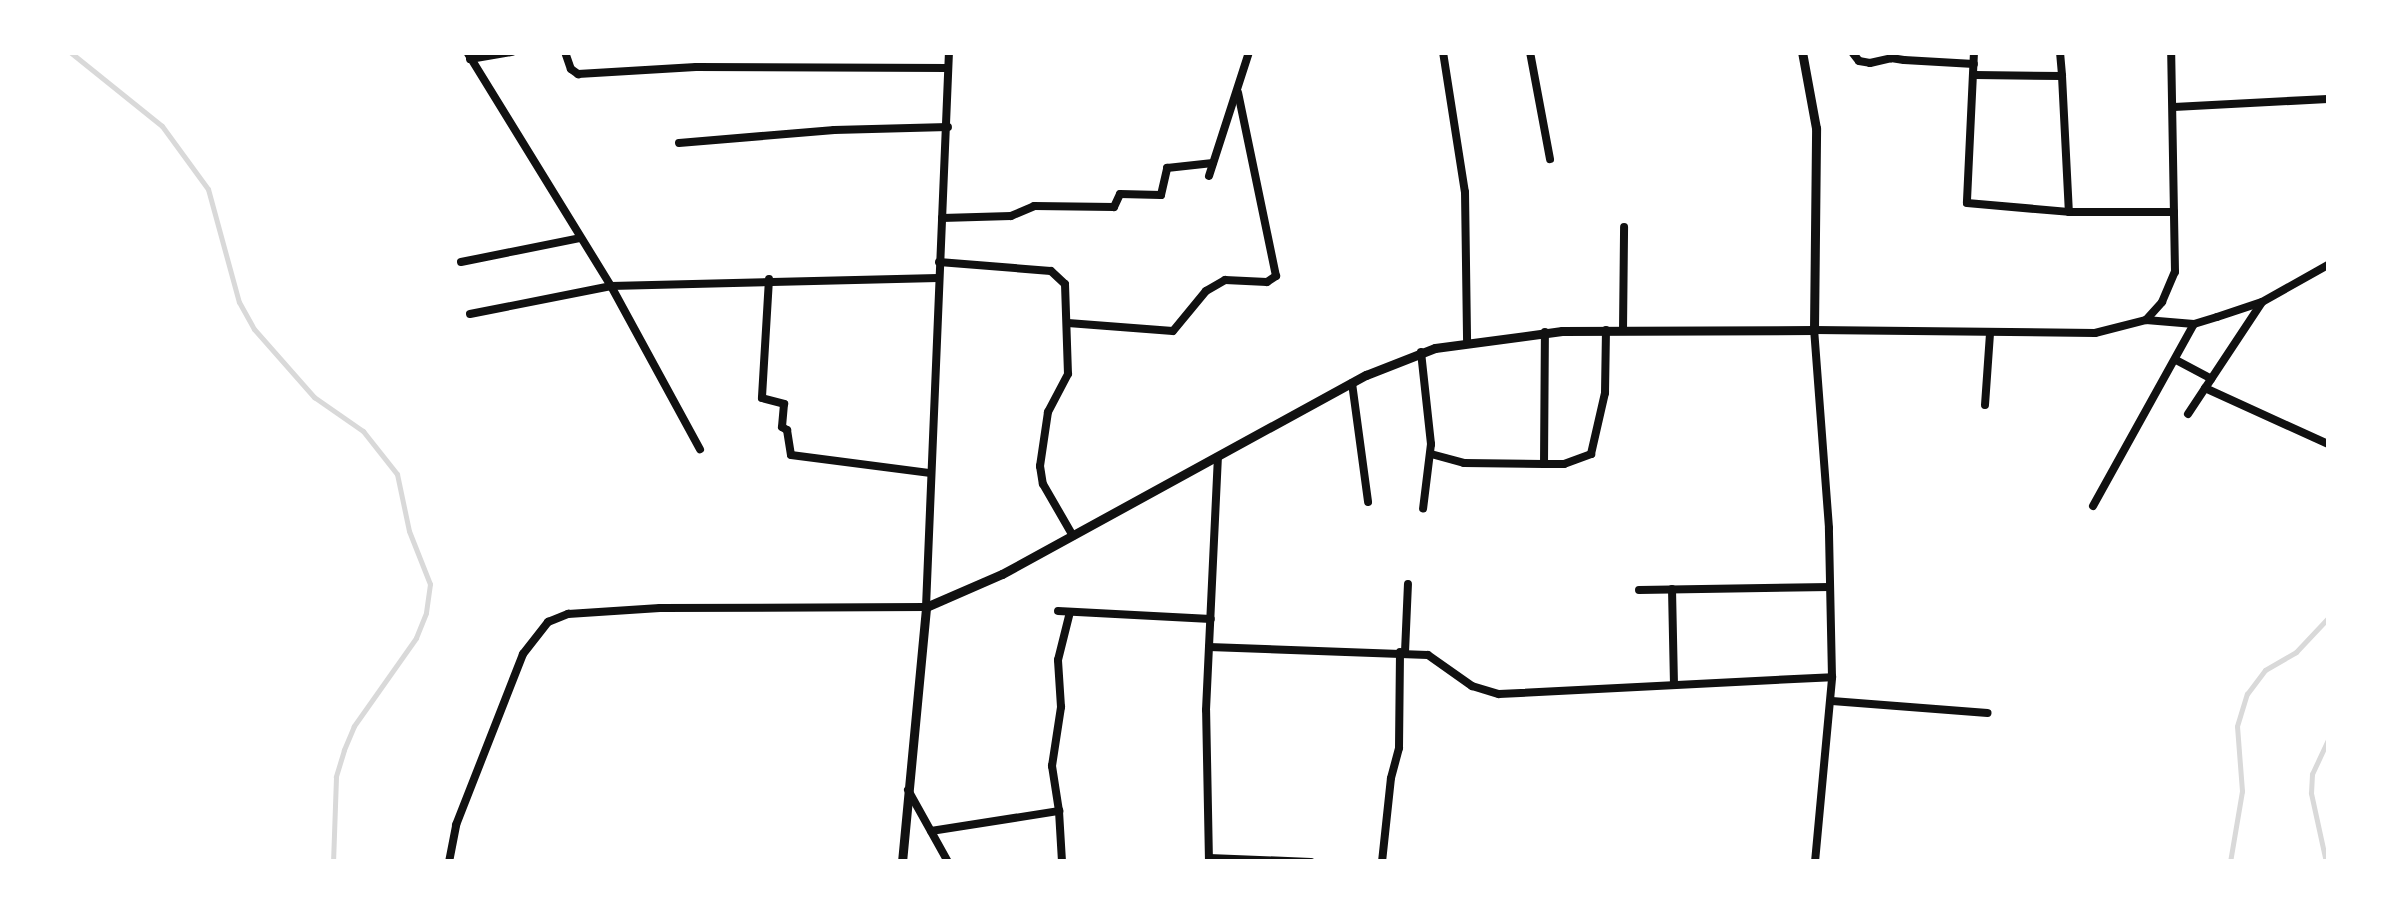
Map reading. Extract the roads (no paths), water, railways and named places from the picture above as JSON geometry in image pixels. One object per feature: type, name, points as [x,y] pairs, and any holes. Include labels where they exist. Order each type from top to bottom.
[{"type":"street","points":[[512,52],[468,56],[610,286],[700,448]]},
{"type":"street","points":[[565,52],[571,69],[578,74],[696,68],[948,68]]},
{"type":"street","points":[[696,52],[696,68]]},
{"type":"street","points":[[902,862],[906,786],[926,606],[949,52]]},
{"type":"street","points":[[1209,176],[1249,52]]},
{"type":"street","points":[[1443,52],[1465,192],[1467,341]]},
{"type":"street","points":[[1530,52],[1550,159]]},
{"type":"street","points":[[1802,52],[1816,128],[1814,330],[1832,676],[1816,862]]},
{"type":"street","points":[[1852,52],[1859,61],[1870,64],[1893,55],[1974,64]]},
{"type":"street","points":[[1974,52],[1967,203],[2070,212],[2174,212]]},
{"type":"street","points":[[2060,52],[2070,212]]},
{"type":"street","points":[[2146,320],[2162,302],[2175,272],[2171,52]]},
{"type":"street","points":[[1975,75],[2062,76]]},
{"type":"street","points":[[1068,322],[1173,330],[1206,291],[1225,280],[1267,282],[1276,276],[1238,93]]},
{"type":"street","points":[[2174,107],[2328,99]]},
{"type":"street","points":[[678,143],[834,130],[948,127]]},
{"type":"street","points":[[942,218],[1010,216],[1034,206],[1114,207],[1120,194],[1153,198],[1160,194],[1167,168],[1213,163]]},
{"type":"street","points":[[1623,330],[1624,227]]},
{"type":"street","points":[[462,262],[580,238]]},
{"type":"street","points":[[940,262],[1054,272],[1066,288],[1068,374],[1048,412],[1040,466],[1044,484],[1073,536]]},
{"type":"street","points":[[449,862],[456,825],[524,654],[548,622],[568,614],[660,608],[926,606],[1002,574],[1352,383],[1420,352],[1467,341],[1606,330],[2094,333],[2146,320],[2194,324],[2262,302],[2328,265]]},
{"type":"street","points":[[470,314],[610,286],[938,278]]},
{"type":"street","points":[[770,280],[762,398],[784,404],[782,428],[787,430],[791,455],[929,473]]},
{"type":"street","points":[[2188,414],[2262,302]]},
{"type":"street","points":[[2094,506],[2194,324]]},
{"type":"street","points":[[1431,454],[1464,463],[1564,464],[1591,454],[1606,392],[1606,330]]},
{"type":"street","points":[[1544,464],[1545,332]]},
{"type":"street","points":[[1985,404],[1990,333]]},
{"type":"street","points":[[1420,352],[1431,454],[1423,509]]},
{"type":"street","points":[[2176,360],[2208,383],[2328,444]]},
{"type":"street","points":[[1352,383],[1368,502]]},
{"type":"street","points":[[1218,457],[1208,647],[1209,860],[1311,862]]},
{"type":"street","points":[[1382,862],[1390,778],[1399,748],[1408,584]]},
{"type":"street","points":[[1638,590],[1830,587]]},
{"type":"street","points":[[1672,589],[1674,685]]},
{"type":"street","points":[[1058,612],[1211,619]]},
{"type":"street","points":[[1062,862],[1052,766],[1061,707],[1058,660],[1070,612]]},
{"type":"street","points":[[1208,647],[1403,652],[1443,662],[1484,692],[1832,676]]},
{"type":"street","points":[[1832,701],[1988,712]]},
{"type":"street","points":[[906,786],[948,862]]},
{"type":"street","points":[[931,830],[1059,811]]},
{"type":"waterway","points":[[70,52],[162,126],[208,189],[239,302],[254,329],[314,397],[363,431],[397,474],[409,531],[430,584],[426,613],[416,638],[354,726],[344,750],[336,777],[333,862]]},
{"type":"waterway","points":[[2230,862],[2242,791],[2237,726],[2247,694],[2265,670],[2296,652],[2328,618]]},
{"type":"waterway","points":[[2326,862],[2311,793],[2312,774],[2328,739]]}]
